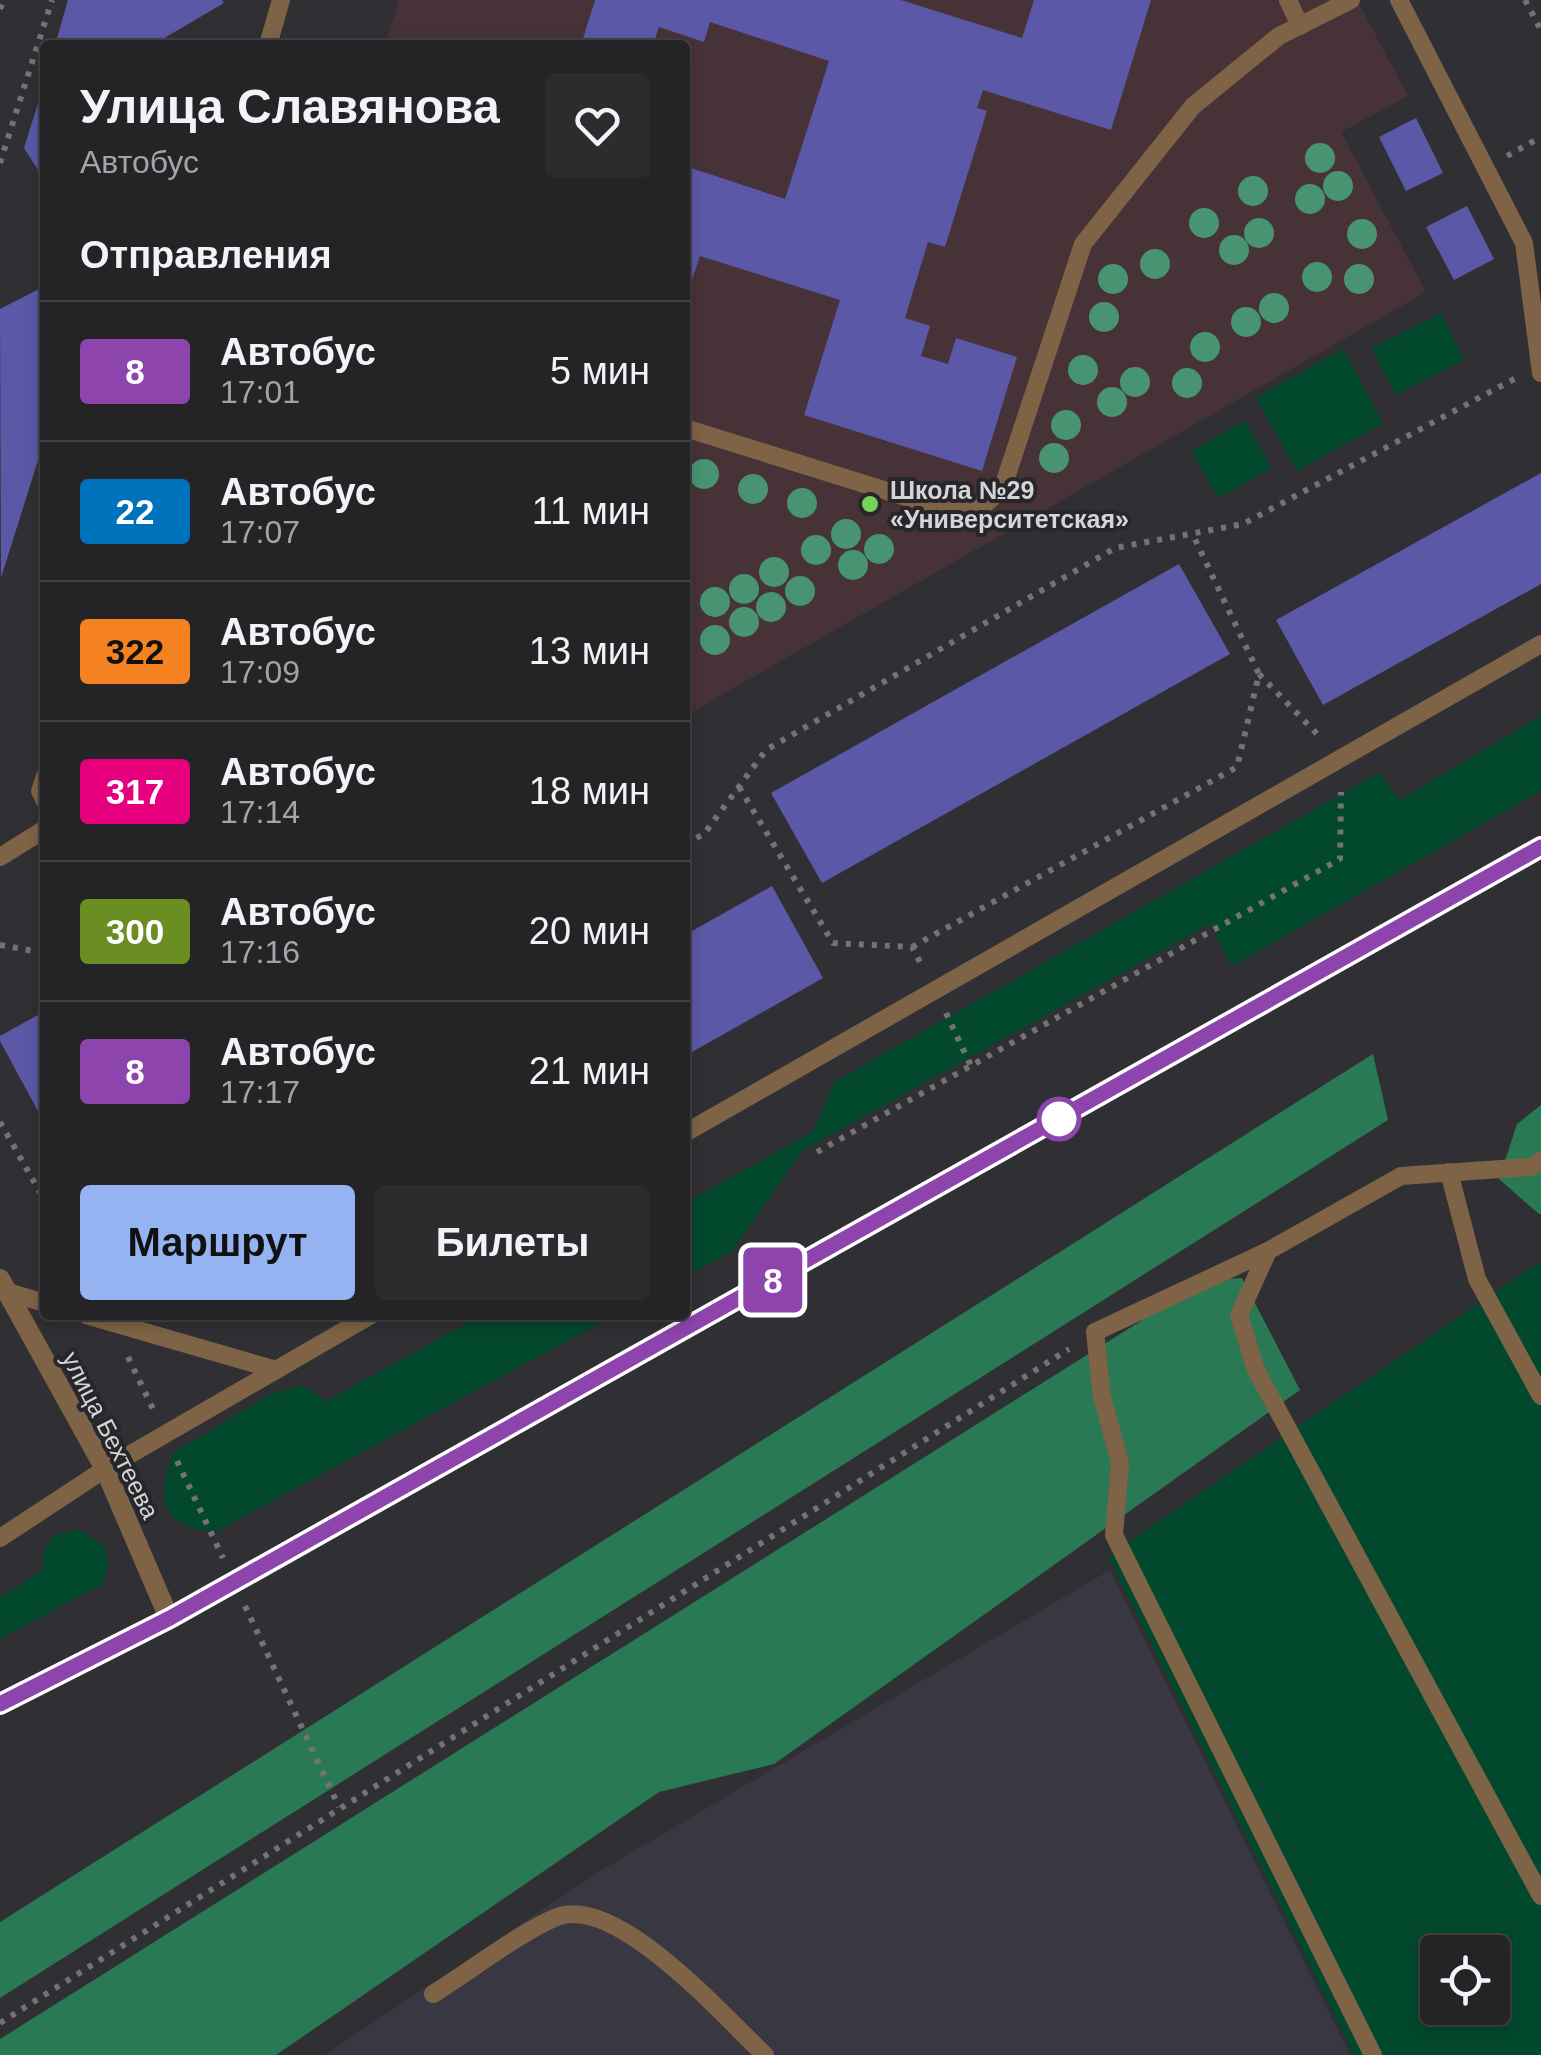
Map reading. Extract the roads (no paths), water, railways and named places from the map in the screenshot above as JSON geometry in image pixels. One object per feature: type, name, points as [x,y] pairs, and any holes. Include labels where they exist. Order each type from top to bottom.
[{"type":"street","points":[[0,1704],[170,1618],[1541,847]]},
{"type":"street","name":"улица Бехтеева","points":[[4,1286],[105,1469],[170,1618]]},
{"type":"lane","points":[[269,40],[281,0]]},
{"type":"lane","points":[[1288,0],[1300,26]]},
{"type":"lane","points":[[690,430],[951,511],[974,513],[992,501],[1004,484],[1083,244],[1193,106],[1279,36],[1351,0]]},
{"type":"lane","points":[[1399,0],[1524,243],[1541,373]]},
{"type":"lane","points":[[690,1130],[1541,644]]},
{"type":"lane","points":[[0,857],[40,833]]},
{"type":"lane","points":[[1372,2055],[1114,1535],[1120,1463],[1102,1396],[1095,1332],[1268,1252],[1401,1176],[1532,1167],[1541,1162]]},
{"type":"lane","points":[[1449,1172],[1476,1279],[1541,1396]]},
{"type":"lane","points":[[1268,1252],[1240,1315],[1256,1370],[1541,1896]]},
{"type":"lane","points":[[4,1286],[40,1301]]},
{"type":"lane","points":[[103,1320],[276,1370]]},
{"type":"lane","points":[[0,1538],[105,1469],[362,1320]]},
{"type":"lane","points":[[433,1994],[559,1916],[591,1916],[629,1931],[766,2055]]},
{"type":"place","name":"Школа №29 «Университетская»","points":[[870,504]]}]
